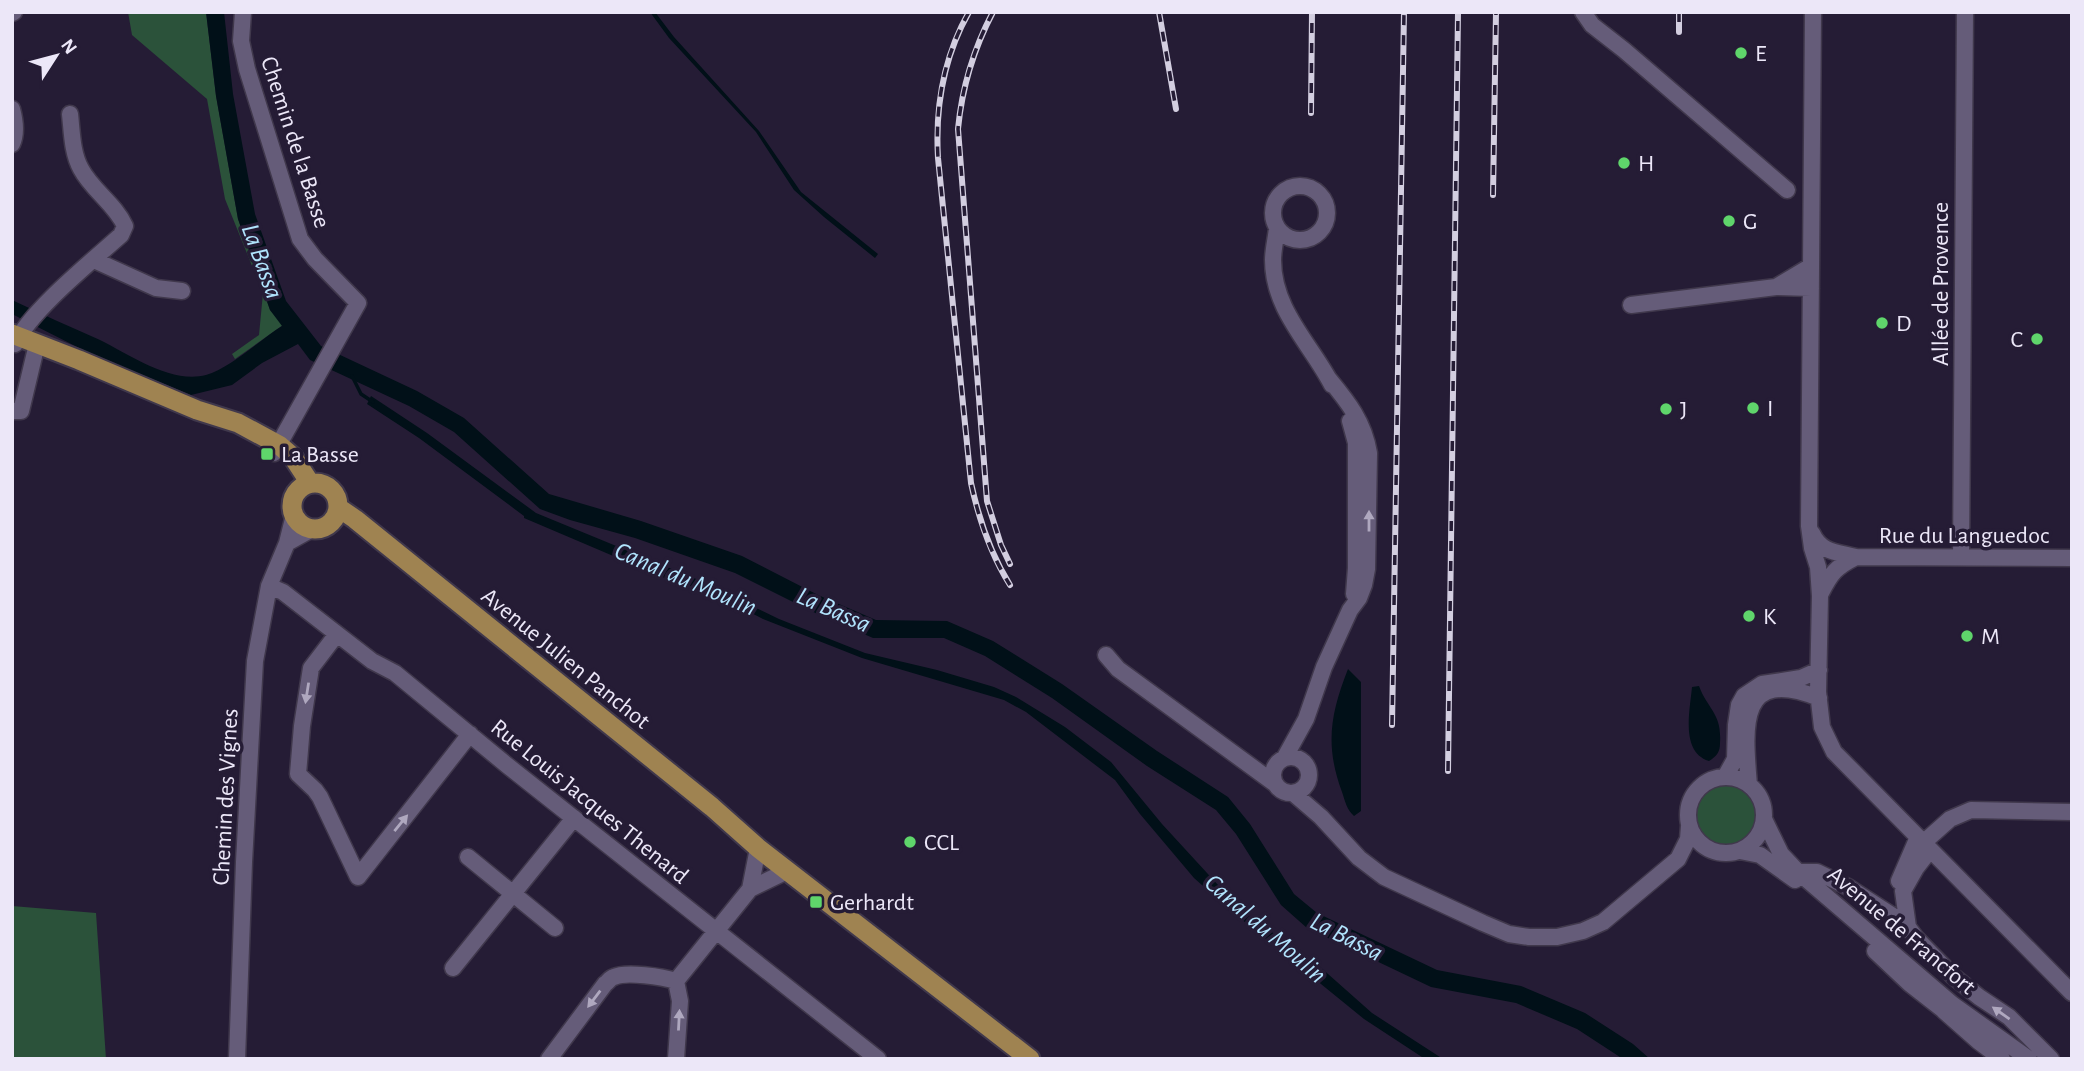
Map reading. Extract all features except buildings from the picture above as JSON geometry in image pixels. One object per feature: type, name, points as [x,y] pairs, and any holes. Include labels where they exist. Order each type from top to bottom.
[{"type":"main road","points":[[16,338],[36,348],[79,360],[197,410],[277,449],[294,484],[303,488]]},
{"type":"main road","points":[[317,482],[331,488],[336,494],[336,514],[324,527],[312,529],[304,526],[294,515],[292,504],[303,488],[317,482]]},
{"type":"main road","name":"Avenue Julien Panchot","points":[[336,514],[389,547],[712,807],[758,848],[1029,1057]]},
{"type":"main road","name":"Avenue Julien Panchot","points":[[712,807],[762,840],[797,868],[844,914]]},
{"type":"street","name":"Chemin de la Basse","points":[[243,12],[241,41],[247,69],[300,239],[315,259],[358,303],[277,449]]},
{"type":"street","points":[[1583,12],[1591,25],[1624,50],[1787,190],[1811,218]]},
{"type":"street","points":[[1813,12],[1809,526],[1818,566],[1820,596],[1819,698],[1822,727],[1834,752],[2072,993]]},
{"type":"street","name":"Allée de Provence","points":[[1961,557],[1965,12]]},
{"type":"street","points":[[12,109],[15,122],[12,144]]},
{"type":"street","points":[[16,338],[43,307],[121,235],[125,226],[80,168],[70,114]]},
{"type":"street","points":[[1275,278],[1289,249],[1299,241],[1314,237],[1325,225],[1328,211],[1326,203],[1317,191],[1301,186],[1283,191],[1274,205],[1277,228],[1283,235],[1299,241]]},
{"type":"street","points":[[1787,190],[1812,195]]},
{"type":"street","points":[[1274,783],[1272,771],[1306,719],[1324,667],[1364,585],[1367,569],[1369,453],[1366,436],[1352,408],[1329,379],[1283,307],[1273,258],[1277,228]]},
{"type":"street","points":[[94,260],[156,288],[181,291]]},
{"type":"street","points":[[1776,287],[1811,266]]},
{"type":"street","points":[[1631,305],[1776,287],[1811,288]]},
{"type":"street","points":[[15,414],[36,348]]},
{"type":"street","name":"Chemin des Vignes","points":[[237,1059],[254,661],[269,586],[287,543],[294,515]]},
{"type":"street","name":"Rue du Languedoc","points":[[1809,526],[1823,549],[1856,557],[2072,558]]},
{"type":"street","points":[[287,543],[312,529]]},
{"type":"street","name":"Rue du Languedoc","points":[[1820,596],[1839,565],[1856,557]]},
{"type":"street","name":"Rue Louis Jacques Thenard","points":[[269,586],[283,592],[372,661],[395,673],[878,1059]]},
{"type":"street","points":[[337,634],[311,668],[298,774],[320,797],[358,877],[470,734]]},
{"type":"street","points":[[1106,655],[1118,669],[1237,758],[1282,791],[1293,793],[1321,817],[1343,843],[1384,877],[1509,934],[1529,937],[1557,936],[1583,931],[1602,922],[1678,859],[1695,852],[1740,851],[1757,839],[1764,820],[1761,800],[1749,785],[1742,780],[1725,777],[1710,781],[1696,792],[1689,808],[1688,839],[1678,859]]},
{"type":"street","points":[[1725,777],[1735,759],[1736,725],[1739,705],[1744,696],[1762,684],[1801,678],[1819,670]]},
{"type":"street","points":[[1749,785],[1746,756],[1748,718],[1753,702],[1760,694],[1770,689],[1799,690],[1819,698]]},
{"type":"street","points":[[1293,793],[1302,789],[1308,781],[1306,719]]},
{"type":"street","points":[[1237,758],[1251,761],[1296,757],[1306,764]]},
{"type":"street","points":[[1308,781],[1321,817]]},
{"type":"street","points":[[1902,923],[1895,894],[1902,871],[1924,843],[1950,819],[1971,810],[2072,812]]},
{"type":"street","points":[[453,968],[574,818]]},
{"type":"street","name":"Avenue de Francfort","points":[[1764,820],[1781,854],[1798,872],[1952,1003],[2029,1059]]},
{"type":"street","points":[[1689,826],[1702,845],[1712,851]]},
{"type":"street","points":[[750,889],[758,848]]},
{"type":"street","name":"Avenue de Francfort","points":[[1740,851],[1760,855],[1802,885],[1910,984],[2010,1059]]},
{"type":"street","points":[[468,857],[555,928]]},
{"type":"street","points":[[676,1059],[680,1001],[676,981],[750,889],[787,871]]},
{"type":"street","points":[[1798,872],[1817,872],[1848,887],[1902,923],[1954,976],[2009,1017],[2051,1059]]},
{"type":"street","points":[[548,1059],[605,984],[614,977],[624,975],[676,981]]},
{"type":"street","points":[[1934,1003],[2002,1059]]},
{"type":"green space","points":[[128,12],[206,12],[216,96],[238,219],[270,310],[283,325],[235,359],[232,354],[259,335],[263,293],[225,199],[207,99],[132,35]]},
{"type":"green space","points":[[1727,784],[1739,786],[1749,793],[1756,803],[1756,827],[1749,837],[1739,844],[1727,846],[1715,844],[1705,837],[1698,827],[1696,815],[1698,803],[1705,793],[1715,786]]},
{"type":"green space","points":[[12,906],[96,913],[106,1059],[12,1059]]},
{"type":"water","name":"La Bassa","points":[[206,12],[224,12],[233,94],[255,214],[286,301],[321,346],[417,391],[464,418],[549,494],[641,521],[742,556],[818,595],[876,620],[947,621],[993,641],[1062,684],[1228,797],[1250,824],[1294,894],[1317,913],[1437,970],[1521,986],[1585,1013],[1633,1044],[1650,1059],[1623,1059],[1577,1029],[1516,1003],[1431,987],[1307,928],[1281,905],[1236,834],[1216,810],[1147,766],[1052,698],[985,656],[944,638],[873,638],[735,573],[540,509],[454,432],[409,406],[310,360],[298,344],[262,363],[232,385],[191,395],[91,354],[12,314],[12,300],[165,372],[193,377],[206,375],[225,366],[282,326],[270,310],[238,219],[216,96]]},
{"type":"water","points":[[650,12],[655,12],[674,37],[759,131],[801,192],[878,254],[875,258],[794,190],[756,132],[669,38]]},
{"type":"water","points":[[371,396],[427,433],[536,513],[694,578],[779,619],[865,653],[994,687],[1065,727],[1111,762],[1162,824],[1241,910],[1319,966],[1372,1013],[1443,1059],[1425,1059],[1364,1019],[1229,909],[1194,878],[1115,780],[1026,712],[1004,700],[862,658],[763,619],[713,593],[665,578],[524,518],[419,438],[367,404]]},
{"type":"water","points":[[1348,669],[1361,682],[1361,811],[1354,816],[1346,805],[1333,760],[1332,745],[1337,701]]},
{"type":"water","points":[[1699,686],[1719,725],[1719,751],[1709,761],[1700,756],[1690,740],[1692,687]]},
{"type":"waterway","name":"Canal du Moulin","points":[[352,376],[361,394],[373,402]]},
{"type":"railway","points":[[969,12],[953,47],[943,83],[938,120],[938,158],[971,483],[986,536],[1010,585]]},
{"type":"railway","points":[[993,12],[970,69],[962,98],[958,129],[987,501],[1010,564]]},
{"type":"railway","points":[[1159,12],[1176,109]]},
{"type":"railway","points":[[1311,113],[1312,12]]},
{"type":"railway","points":[[1392,725],[1404,12]]},
{"type":"railway","points":[[1448,771],[1458,12]]},
{"type":"railway","points":[[1493,195],[1496,12]]},
{"type":"railway","points":[[1679,12],[1679,32]]},
{"type":"place","name":"E","points":[[1741,53]]},
{"type":"place","name":"H","points":[[1624,163]]},
{"type":"place","name":"G","points":[[1729,221]]},
{"type":"place","name":"D","points":[[1882,323]]},
{"type":"place","name":"C","points":[[2037,339]]},
{"type":"place","name":"I","points":[[1753,408]]},
{"type":"place","name":"J","points":[[1666,409]]},
{"type":"place","name":"La Basse","points":[[267,454]]},
{"type":"place","name":"K","points":[[1749,616]]},
{"type":"place","name":"M","points":[[1967,636]]},
{"type":"place","name":"CCL","points":[[910,842]]},
{"type":"place","name":"Gerhardt","points":[[816,902]]}]
